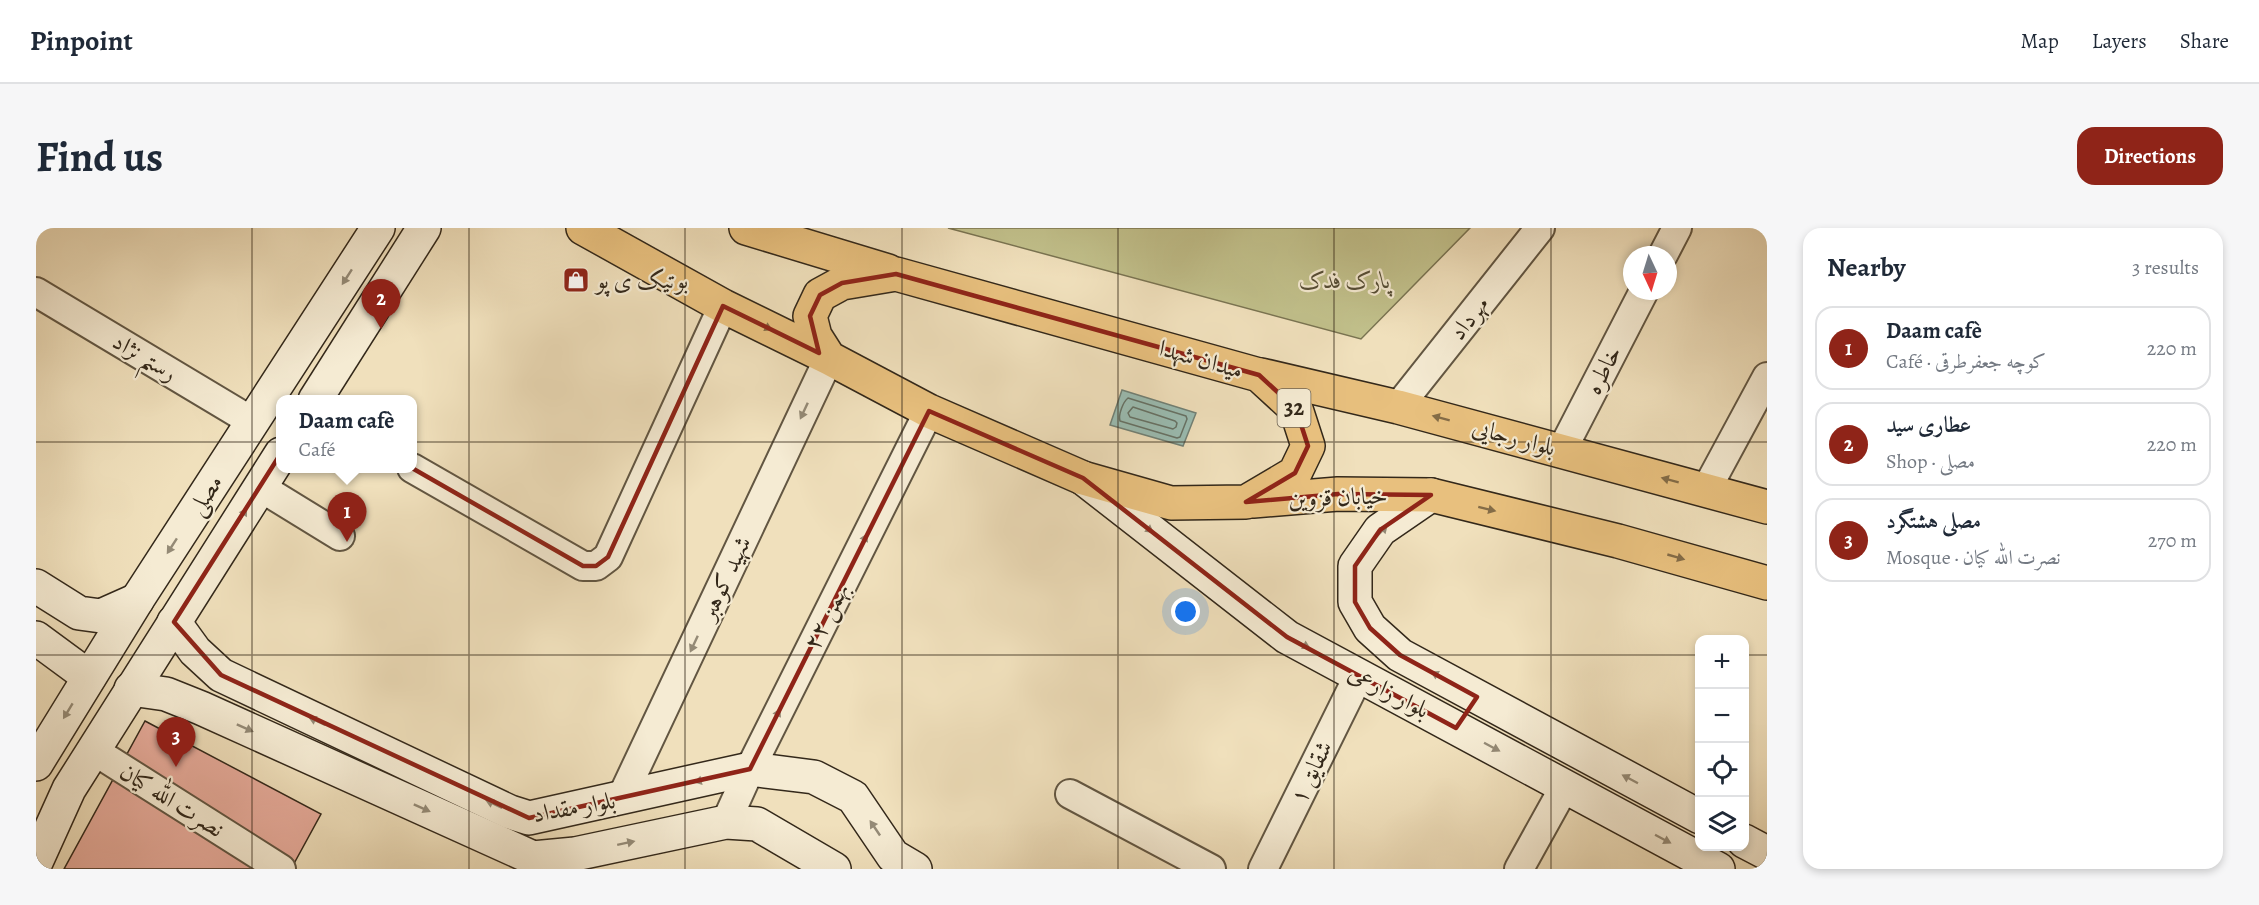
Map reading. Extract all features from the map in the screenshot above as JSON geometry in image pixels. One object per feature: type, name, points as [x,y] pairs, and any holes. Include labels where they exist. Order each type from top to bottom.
[{"type":"highway","name":"32","points":[[583,228],[723,306],[830,358]]},
{"type":"highway","name":"32","points":[[746,228],[896,274]]},
{"type":"highway","name":"میدان شهدا","points":[[896,274],[1259,375],[1296,409],[1308,446],[1295,473],[1246,502],[1171,503],[1083,478],[928,411],[830,358],[815,336],[810,316],[820,295],[842,283],[896,274]]},
{"type":"highway","name":"بلوار رجایی","points":[[1259,375],[1398,407],[1767,507]]},
{"type":"highway","name":"خیابان قزوین","points":[[1246,502],[1338,494],[1431,495]]},
{"type":"highway","name":"32","points":[[1431,495],[1618,541],[1767,583]]},
{"type":"street","name":"مصلی","points":[[36,764],[137,600],[378,228]]},
{"type":"street","points":[[318,395],[424,228]]},
{"type":"street","name":"مهرداد","points":[[1398,407],[1539,228]]},
{"type":"street","points":[[1668,246],[1677,228]]},
{"type":"street","name":"رستم نژاد","points":[[36,292],[253,422]]},
{"type":"street","name":"خاطره","points":[[1562,450],[1639,300]]},
{"type":"street","points":[[417,471],[583,566],[596,566],[608,557],[723,306]]},
{"type":"street","name":"شهید کوهبر","points":[[621,799],[830,358]]},
{"type":"street","points":[[1706,490],[1767,377]]},
{"type":"street","name":"۲۲ بهمن","points":[[726,822],[750,769],[928,411]]},
{"type":"street","name":"مصلی","points":[[36,862],[69,789],[130,689],[276,462]]},
{"type":"street","name":"بلوار زارعی","points":[[1083,478],[1287,637],[1718,869]]},
{"type":"street","points":[[260,487],[340,536]]},
{"type":"street","name":"بلوار زارعی","points":[[1431,495],[1380,530],[1355,566],[1355,602],[1370,628],[1400,655],[1695,814]]},
{"type":"street","points":[[36,586],[79,613],[101,616],[137,600]]},
{"type":"street","points":[[38,639],[50,641],[62,637],[69,628],[71,619],[64,604]]},
{"type":"street","name":"بلوار مقداد","points":[[174,622],[195,651],[221,675],[510,812],[528,818],[750,769],[814,777],[853,797],[893,856],[915,869]]},
{"type":"street","points":[[38,639],[89,677]]},
{"type":"street","points":[[201,708],[197,694],[199,683],[206,676],[221,675]]},
{"type":"street","name":"شقایق ۱","points":[[1263,869],[1359,675]]},
{"type":"street","name":"بلوار مقداد","points":[[130,689],[166,694],[201,708],[533,858],[571,862],[726,822],[757,824],[834,869]]},
{"type":"street","points":[[1456,728],[1477,697]]},
{"type":"street","name":"نصرت الله کیان","points":[[93,750],[280,869]]},
{"type":"street","points":[[1519,869],[1564,786]]},
{"type":"street","points":[[1070,794],[1211,869]]},
{"type":"street","points":[[1749,844],[1767,853]]},
{"type":"highlighted area","points":[[896,274],[1259,375],[1296,409],[1308,446],[1295,473],[1246,502],[1338,494],[1431,495],[1380,530],[1355,566],[1355,602],[1370,628],[1400,655],[1477,697],[1456,728],[1287,637],[1083,478],[929,411],[750,769],[529,818],[221,675],[174,622],[309,409],[583,566],[596,566],[608,557],[723,306],[819,353],[810,316],[820,295],[842,283]]},
{"type":"green space","name":"پارک فدک","points":[[948,228],[1470,228],[1361,339]]},
{"type":"water","points":[[1122,390],[1196,413],[1183,446],[1110,425]]},
{"type":"building","points":[[145,721],[321,814],[291,869],[64,869]]},
{"type":"place","name":"بوتیک ی پو","points":[[576,280]]},
{"type":"place","name":"عطاری سید","points":[[381,329]]},
{"type":"place","name":"Daam cafè","points":[[347,542]]},
{"type":"place","name":"مصلی هشتگرد","points":[[176,767]]}]
